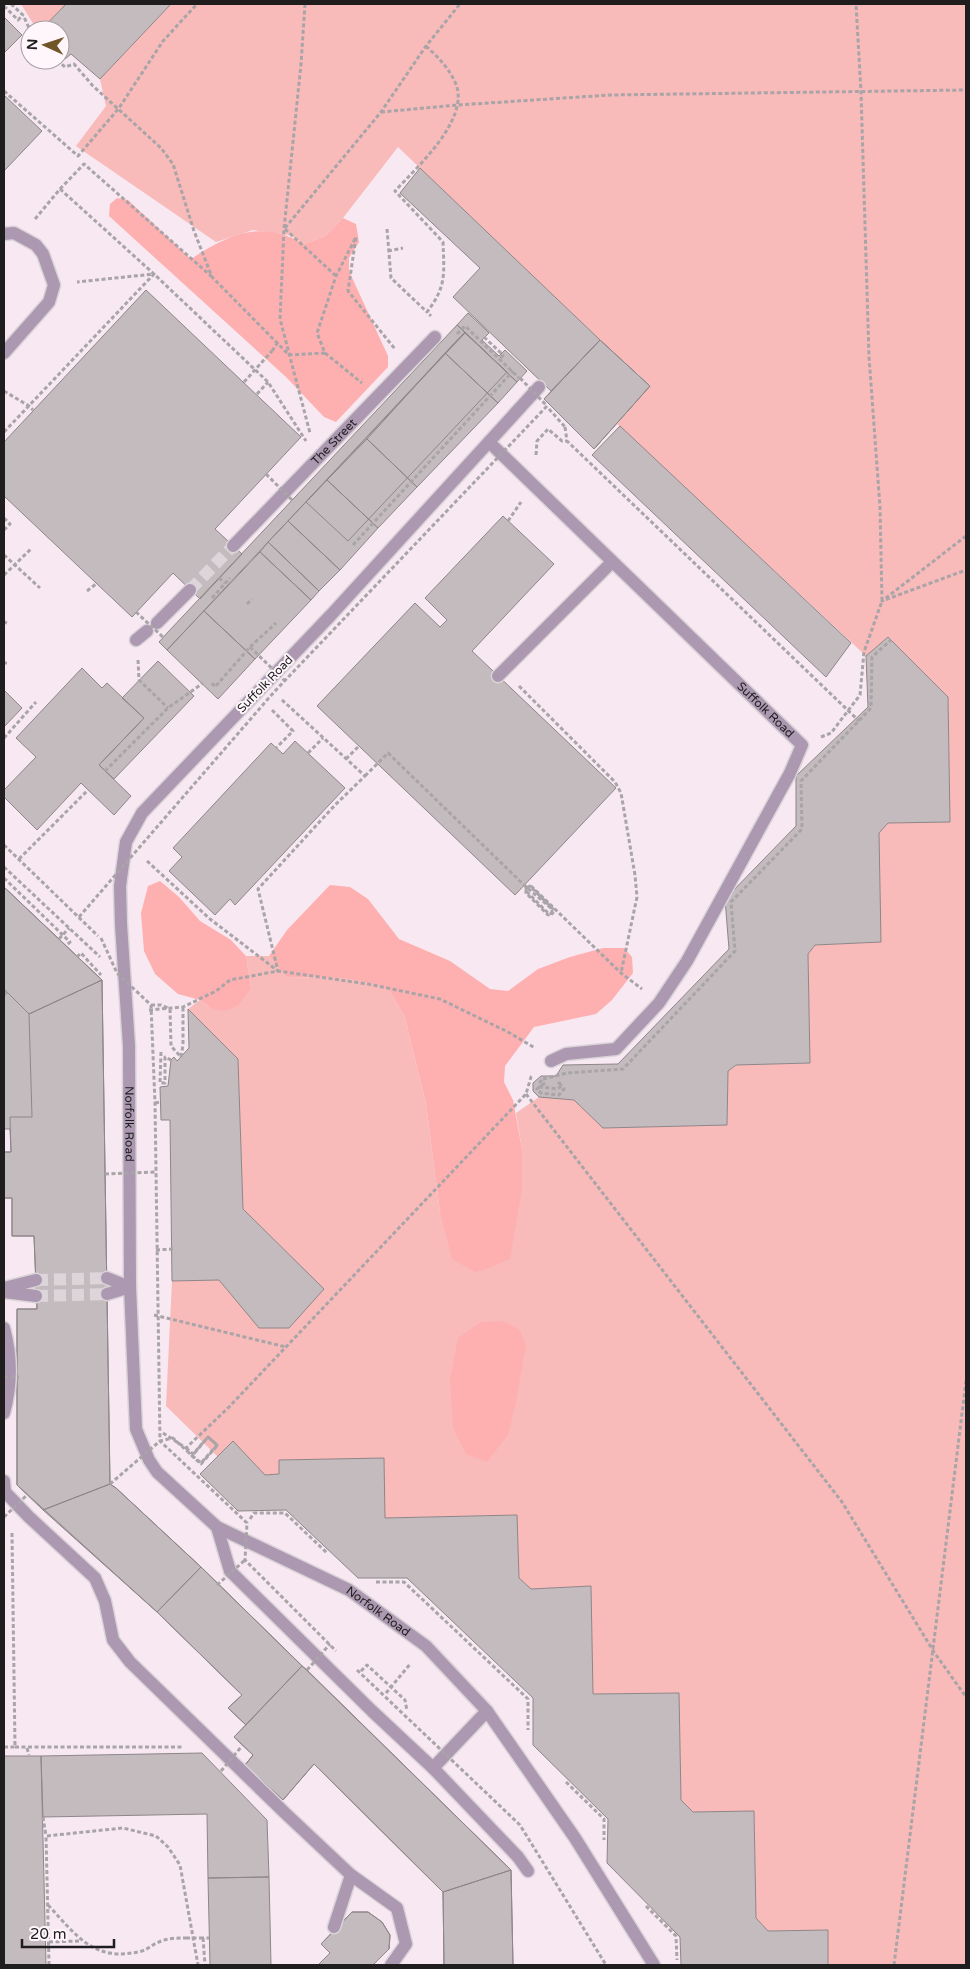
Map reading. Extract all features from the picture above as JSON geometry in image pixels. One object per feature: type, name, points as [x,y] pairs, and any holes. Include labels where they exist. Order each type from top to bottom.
[{"type":"street","points":[[4,234],[14,233],[36,245],[43,254],[54,285],[49,302],[4,353]]},
{"type":"street","name":"The Street","points":[[233,546],[435,337]]},
{"type":"street","name":"Suffolk Road","points":[[124,959],[120,924],[120,886],[126,842],[142,813],[255,693],[332,615],[539,387]]},
{"type":"street","name":"Suffolk Road","points":[[489,442],[802,745],[790,773],[687,961],[659,1003],[616,1049],[566,1054],[551,1061]]},
{"type":"street","points":[[501,674],[612,562]]},
{"type":"street","points":[[136,640],[190,590]]},
{"type":"street","name":"Norfolk Road","points":[[124,959],[129,1056],[130,1287],[136,1429],[149,1460],[157,1472],[217,1527],[349,1590],[426,1646],[487,1711],[575,1838],[654,1965]]},
{"type":"street","points":[[107,1278],[130,1287]]},
{"type":"street","points":[[4,1288],[36,1280]]},
{"type":"street","points":[[107,1294],[130,1287]]},
{"type":"street","points":[[4,1292],[36,1296]]},
{"type":"street","points":[[4,1328],[11,1371],[4,1413]]},
{"type":"street","points":[[4,1481],[5,1492],[95,1578],[105,1601],[113,1640],[130,1662],[285,1813],[352,1875],[397,1908],[406,1944],[391,1965]]},
{"type":"street","points":[[217,1527],[230,1571],[433,1768],[518,1857],[528,1871]]},
{"type":"street","points":[[433,1768],[487,1711]]},
{"type":"street","points":[[334,1927],[352,1875]]},
{"type":"path","points":[[11,4],[23,15],[25,20]]},
{"type":"path","points":[[78,156],[119,108],[163,41],[197,4]]},
{"type":"path","points":[[305,4],[301,64],[284,229],[280,319],[317,458]]},
{"type":"path","points":[[284,229],[381,112],[426,46],[460,4]]},
{"type":"path","points":[[802,745],[831,733],[860,695],[864,652],[882,601],[880,507],[869,357],[861,92],[856,4]]},
{"type":"path","points":[[4,6],[18,20],[23,15]]},
{"type":"path","points":[[426,46],[445,64],[456,84],[458,105],[454,117],[445,132],[395,191],[443,242],[444,278],[439,294],[433,304]]},
{"type":"path","points":[[70,65],[74,64],[93,86],[161,148],[173,164],[194,230],[212,276]]},
{"type":"path","points":[[381,112],[610,95],[966,90]]},
{"type":"path","points":[[4,91],[212,276],[289,355]]},
{"type":"path","points":[[21,236],[60,188],[84,164]]},
{"type":"path","points":[[60,188],[268,382],[317,458]]},
{"type":"path","points":[[284,229],[336,276]]},
{"type":"path","points":[[388,229],[391,278],[427,312]]},
{"type":"path","points":[[378,396],[325,353],[317,333],[336,276],[356,236],[348,291],[408,365]]},
{"type":"path","points":[[388,251],[403,248]]},
{"type":"path","points":[[54,285],[154,274]]},
{"type":"path","points":[[4,432],[154,274]]},
{"type":"path","points":[[484,338],[503,355],[500,359],[565,427],[568,442]]},
{"type":"path","points":[[244,382],[278,342]]},
{"type":"path","points":[[289,355],[325,353]]},
{"type":"path","points":[[353,545],[513,371]]},
{"type":"path","points":[[257,394],[268,382]]},
{"type":"path","points":[[4,391],[33,410]]},
{"type":"path","points":[[79,917],[274,692],[547,406]]},
{"type":"path","points":[[537,440],[548,429],[562,440],[568,442],[860,721]]},
{"type":"path","points":[[266,474],[292,500]]},
{"type":"path","points":[[4,518],[10,524],[4,530]]},
{"type":"path","points":[[882,601],[966,536]]},
{"type":"path","points":[[4,575],[32,548]]},
{"type":"path","points":[[4,555],[40,588]]},
{"type":"path","points":[[882,601],[966,570]]},
{"type":"path","points":[[220,578],[225,583]]},
{"type":"path","points":[[87,591],[96,584]]},
{"type":"path","points":[[247,604],[252,599]]},
{"type":"path","points":[[136,612],[164,638]]},
{"type":"path","points":[[212,683],[215,687],[250,647],[276,623]]},
{"type":"path","points":[[559,1095],[541,1093],[537,1089],[541,1085],[547,1081],[557,1081],[562,1086],[557,1089],[542,1087],[539,1083],[543,1079],[567,1073],[623,1069],[734,951],[731,902],[802,829],[802,781],[860,721],[870,708],[872,657],[891,640]]},
{"type":"path","points":[[250,647],[285,681]]},
{"type":"path","points":[[501,674],[615,782],[621,793],[637,897],[621,973]]},
{"type":"path","points":[[139,680],[168,708]]},
{"type":"path","points":[[105,771],[168,708],[203,683]]},
{"type":"path","points":[[274,692],[365,776]]},
{"type":"path","points":[[255,693],[293,731],[276,748]]},
{"type":"path","points":[[4,738],[36,702]]},
{"type":"path","points":[[308,753],[324,738]]},
{"type":"path","points":[[346,759],[359,746]]},
{"type":"path","points":[[278,971],[258,889],[335,805],[388,753],[524,885],[528,888],[533,891],[552,909],[552,914],[548,915],[526,893],[526,888],[530,886],[534,890],[540,896],[553,908],[553,913],[549,914],[527,892],[526,888],[531,886],[621,973],[659,1003]]},
{"type":"path","points":[[19,859],[88,790]]},
{"type":"path","points":[[126,842],[210,919],[278,971]]},
{"type":"path","points":[[4,845],[101,938],[117,973],[151,1005],[161,1005],[170,1009],[171,1046],[181,1057],[183,1045],[182,1007]]},
{"type":"path","points":[[4,867],[87,946]]},
{"type":"path","points":[[4,878],[70,942],[66,946]]},
{"type":"path","points":[[59,939],[68,928]]},
{"type":"path","points":[[77,957],[81,952],[96,968]]},
{"type":"path","points":[[127,1012],[182,1007],[216,991],[230,980],[278,971],[368,984],[440,999],[508,1032],[536,1049]]},
{"type":"path","points":[[151,1005],[155,1103],[160,1441],[247,1523],[245,1560],[218,1585]]},
{"type":"path","points":[[165,1057],[167,1072],[164,1083],[160,1083],[161,1052],[171,1060]]},
{"type":"path","points":[[187,1450],[287,1348],[526,1094],[842,1502],[934,1652],[966,1697]]},
{"type":"path","points":[[155,1103],[160,1102]]},
{"type":"path","points":[[105,1174],[155,1172]]},
{"type":"path","points":[[156,1250],[173,1249]]},
{"type":"path","points":[[130,1287],[153,1315],[287,1348]]},
{"type":"path","points":[[4,1377],[19,1377]]},
{"type":"path","points":[[894,1965],[966,1381]]},
{"type":"path","points":[[157,1472],[163,1433],[193,1454],[208,1437],[217,1445]]},
{"type":"path","points":[[208,1437],[217,1445],[201,1464],[192,1456],[208,1437]]},
{"type":"path","points":[[110,1484],[160,1441],[173,1438],[201,1463],[217,1445]]},
{"type":"path","points":[[8,1521],[4,1516],[28,1494]]},
{"type":"path","points":[[12,1528],[15,1747]]},
{"type":"path","points":[[245,1560],[336,1651]]},
{"type":"path","points":[[307,1670],[330,1644]]},
{"type":"path","points":[[379,1701],[426,1646]]},
{"type":"path","points":[[367,1665],[405,1700],[407,1718]]},
{"type":"path","points":[[357,1670],[520,1825],[606,1965]]},
{"type":"path","points":[[221,1771],[242,1746]]},
{"type":"path","points":[[4,1747],[191,1747]]},
{"type":"path","points":[[27,1748],[29,1755]]},
{"type":"path","points":[[43,1817],[46,1836],[50,1965]]},
{"type":"path","points":[[46,1836],[123,1828],[156,1836],[168,1847],[180,1865],[198,1965]]},
{"type":"path","points":[[48,1905],[81,1940],[93,1949],[127,1954],[145,1950],[158,1942],[186,1938],[209,1938]]},
{"type":"path","points":[[202,1938],[206,1965]]},
{"type":"path","points":[[48,1942],[81,1940]]},
{"type":"shaded area","points":[[4,4],[966,4],[966,1965],[4,1965]]},
{"type":"shaded area","points":[[21,4],[66,4],[51,20],[31,20]]},
{"type":"shaded area","points":[[171,4],[966,4],[966,1965],[828,1965],[828,1930],[768,1931],[756,1918],[754,1811],[693,1812],[681,1800],[678,1693],[593,1694],[591,1587],[531,1589],[519,1578],[517,1516],[385,1518],[279,1460],[279,1474],[265,1475],[218,1457],[166,1406],[172,1281],[219,1280],[260,1328],[289,1328],[323,1289],[243,1209],[238,1059],[188,1009],[200,1000],[212,1009],[251,988],[246,956],[269,956],[286,977],[343,978],[373,984],[390,991],[405,1018],[426,1104],[440,1212],[522,1149],[516,1113],[539,1097],[574,1100],[604,1128],[727,1125],[728,1071],[736,1065],[810,1063],[808,954],[815,945],[880,942],[879,833],[888,823],[950,821],[948,697],[888,637],[866,656],[617,424],[650,385],[600,340],[398,147],[343,218],[325,236],[304,244],[290,235],[253,230],[216,242],[76,146],[106,106],[100,79]]},
{"type":"shaded area","points":[[117,198],[128,200],[191,259],[219,243],[246,233],[274,232],[289,236],[304,244],[325,236],[343,218],[356,224],[359,242],[349,258],[349,271],[388,356],[388,367],[336,422],[324,417],[286,377],[109,216],[110,204]]},
{"type":"shaded area","points":[[160,881],[179,897],[200,921],[231,940],[246,956],[251,988],[239,1005],[225,1011],[212,1009],[200,1000],[178,994],[155,974],[144,951],[141,913],[148,886]]},
{"type":"shaded area","points":[[330,885],[350,887],[368,899],[399,939],[450,961],[490,989],[508,991],[538,969],[570,957],[603,948],[624,948],[632,957],[633,973],[612,1000],[596,1014],[534,1027],[505,1066],[504,1082],[513,1100],[522,1149],[522,1189],[510,1259],[475,1272],[452,1259],[440,1212],[426,1104],[405,1018],[390,991],[373,984],[343,978],[286,977],[269,956],[287,930]]},
{"type":"shaded area","points":[[503,1321],[519,1329],[526,1345],[508,1435],[487,1462],[466,1454],[453,1428],[450,1379],[458,1338],[481,1322]]},
{"type":"building","points":[[66,4],[171,4],[100,79],[70,55],[70,20],[51,20]]},
{"type":"building","points":[[4,17],[20,33],[20,37],[4,53]]},
{"type":"building","points":[[4,95],[42,131],[4,171]]},
{"type":"building","points":[[420,168],[600,340],[551,391],[453,297],[480,268],[400,193]]},
{"type":"building","points":[[146,290],[301,437],[215,529],[242,554],[200,599],[173,573],[132,617],[4,496],[4,442]]},
{"type":"building","points":[[468,313],[489,333],[482,340],[499,356],[505,350],[527,371],[517,382],[457,325]]},
{"type":"building","points":[[457,325],[465,332],[167,650],[159,642]]},
{"type":"building","points":[[465,332],[517,382],[498,403],[445,353]]},
{"type":"building","points":[[465,333],[507,372],[348,541],[306,502]]},
{"type":"building","points":[[600,340],[650,386],[594,449],[544,399]]},
{"type":"building","points":[[600,340],[650,386],[594,449],[544,399]]},
{"type":"building","points":[[445,353],[498,403],[417,487],[367,439]]},
{"type":"building","points":[[620,426],[851,643],[826,677],[592,455]]},
{"type":"building","points":[[367,439],[417,487],[378,528],[327,480]]},
{"type":"building","points":[[327,480],[378,528],[340,570],[288,521]]},
{"type":"building","points":[[503,516],[554,564],[472,651],[616,788],[515,895],[317,706],[415,603],[440,627],[447,620],[425,598]]},
{"type":"building","points":[[288,521],[340,570],[319,591],[268,542]]},
{"type":"building","points":[[268,542],[319,591],[311,600],[260,552]]},
{"type":"building","points":[[260,552],[311,600],[255,659],[204,611]]},
{"type":"building","points":[[204,611],[255,659],[218,699],[167,650]]},
{"type":"building","points":[[888,637],[948,697],[950,822],[888,823],[879,833],[881,942],[815,945],[808,954],[810,1063],[736,1065],[728,1071],[727,1125],[603,1128],[574,1100],[539,1097],[533,1091],[533,1083],[541,1076],[556,1076],[563,1065],[618,1064],[729,949],[725,899],[796,826],[796,776],[868,707],[866,656]]},
{"type":"building","points":[[158,661],[194,696],[114,779],[99,765],[144,718],[122,698]]},
{"type":"building","points":[[82,668],[102,688],[107,683],[144,718],[99,765],[131,796],[114,815],[81,783],[37,830],[4,797],[4,790],[36,757],[16,738]]},
{"type":"building","points":[[4,690],[22,708],[4,727]]},
{"type":"building","points":[[295,741],[345,788],[235,905],[230,899],[215,915],[169,871],[182,857],[173,848],[271,743],[283,754]]},
{"type":"building","points":[[4,887],[102,980],[29,1014],[4,989]]},
{"type":"building","points":[[4,887],[102,980],[110,1484],[201,1567],[511,1870],[513,1965],[444,1965],[443,1892],[314,1764],[283,1800],[245,1765],[253,1755],[234,1737],[246,1725],[228,1708],[242,1695],[157,1612],[17,1485],[17,1309],[37,1309],[34,1236],[12,1236],[12,1198],[4,1198],[4,1152],[11,1152],[10,1129],[4,1129]]},
{"type":"building","points":[[102,980],[110,1484],[43,1510],[17,1485],[17,1309],[37,1309],[34,1236],[12,1236],[12,1198],[4,1198],[4,1152],[11,1152],[10,1117],[32,1117],[29,1014]]},
{"type":"building","points":[[188,1009],[238,1059],[243,1209],[324,1289],[289,1328],[259,1328],[219,1280],[172,1281],[170,1120],[161,1120],[160,1087],[168,1086],[171,1060],[174,1057],[177,1061],[189,1048]]},
{"type":"building","points":[[233,1441],[265,1475],[279,1474],[279,1460],[384,1458],[385,1518],[517,1515],[519,1578],[531,1589],[591,1586],[593,1694],[679,1693],[681,1800],[693,1812],[754,1811],[756,1918],[768,1931],[828,1930],[828,1965],[681,1965],[680,1937],[607,1863],[608,1819],[533,1745],[533,1698],[407,1578],[358,1578],[286,1510],[238,1511],[200,1474]]},
{"type":"building","points":[[110,1484],[201,1567],[157,1612],[43,1510]]},
{"type":"building","points":[[201,1567],[302,1666],[246,1725],[228,1708],[242,1695],[157,1612]]},
{"type":"building","points":[[302,1666],[511,1870],[443,1892],[314,1764],[283,1800],[245,1765],[253,1755],[234,1737]]},
{"type":"building","points":[[202,1753],[267,1820],[269,1877],[208,1878],[207,1814],[43,1817],[41,1756]]},
{"type":"building","points":[[4,1756],[41,1756],[46,1965],[4,1965]]},
{"type":"building","points":[[511,1870],[513,1965],[444,1965],[443,1892]]},
{"type":"building","points":[[269,1877],[271,1965],[210,1965],[208,1878]]},
{"type":"building","points":[[352,1912],[368,1912],[382,1922],[390,1935],[389,1949],[373,1965],[318,1965],[330,1953],[321,1944]]},
{"type":"building","points":[[352,1912],[368,1912],[382,1922],[390,1935],[389,1949],[373,1965],[318,1965],[330,1953],[321,1944]]},
{"type":"tunnel","points":[[190,590],[233,546]]},
{"type":"tunnel","points":[[36,1280],[107,1278]]},
{"type":"tunnel","points":[[36,1296],[107,1294]]}]
